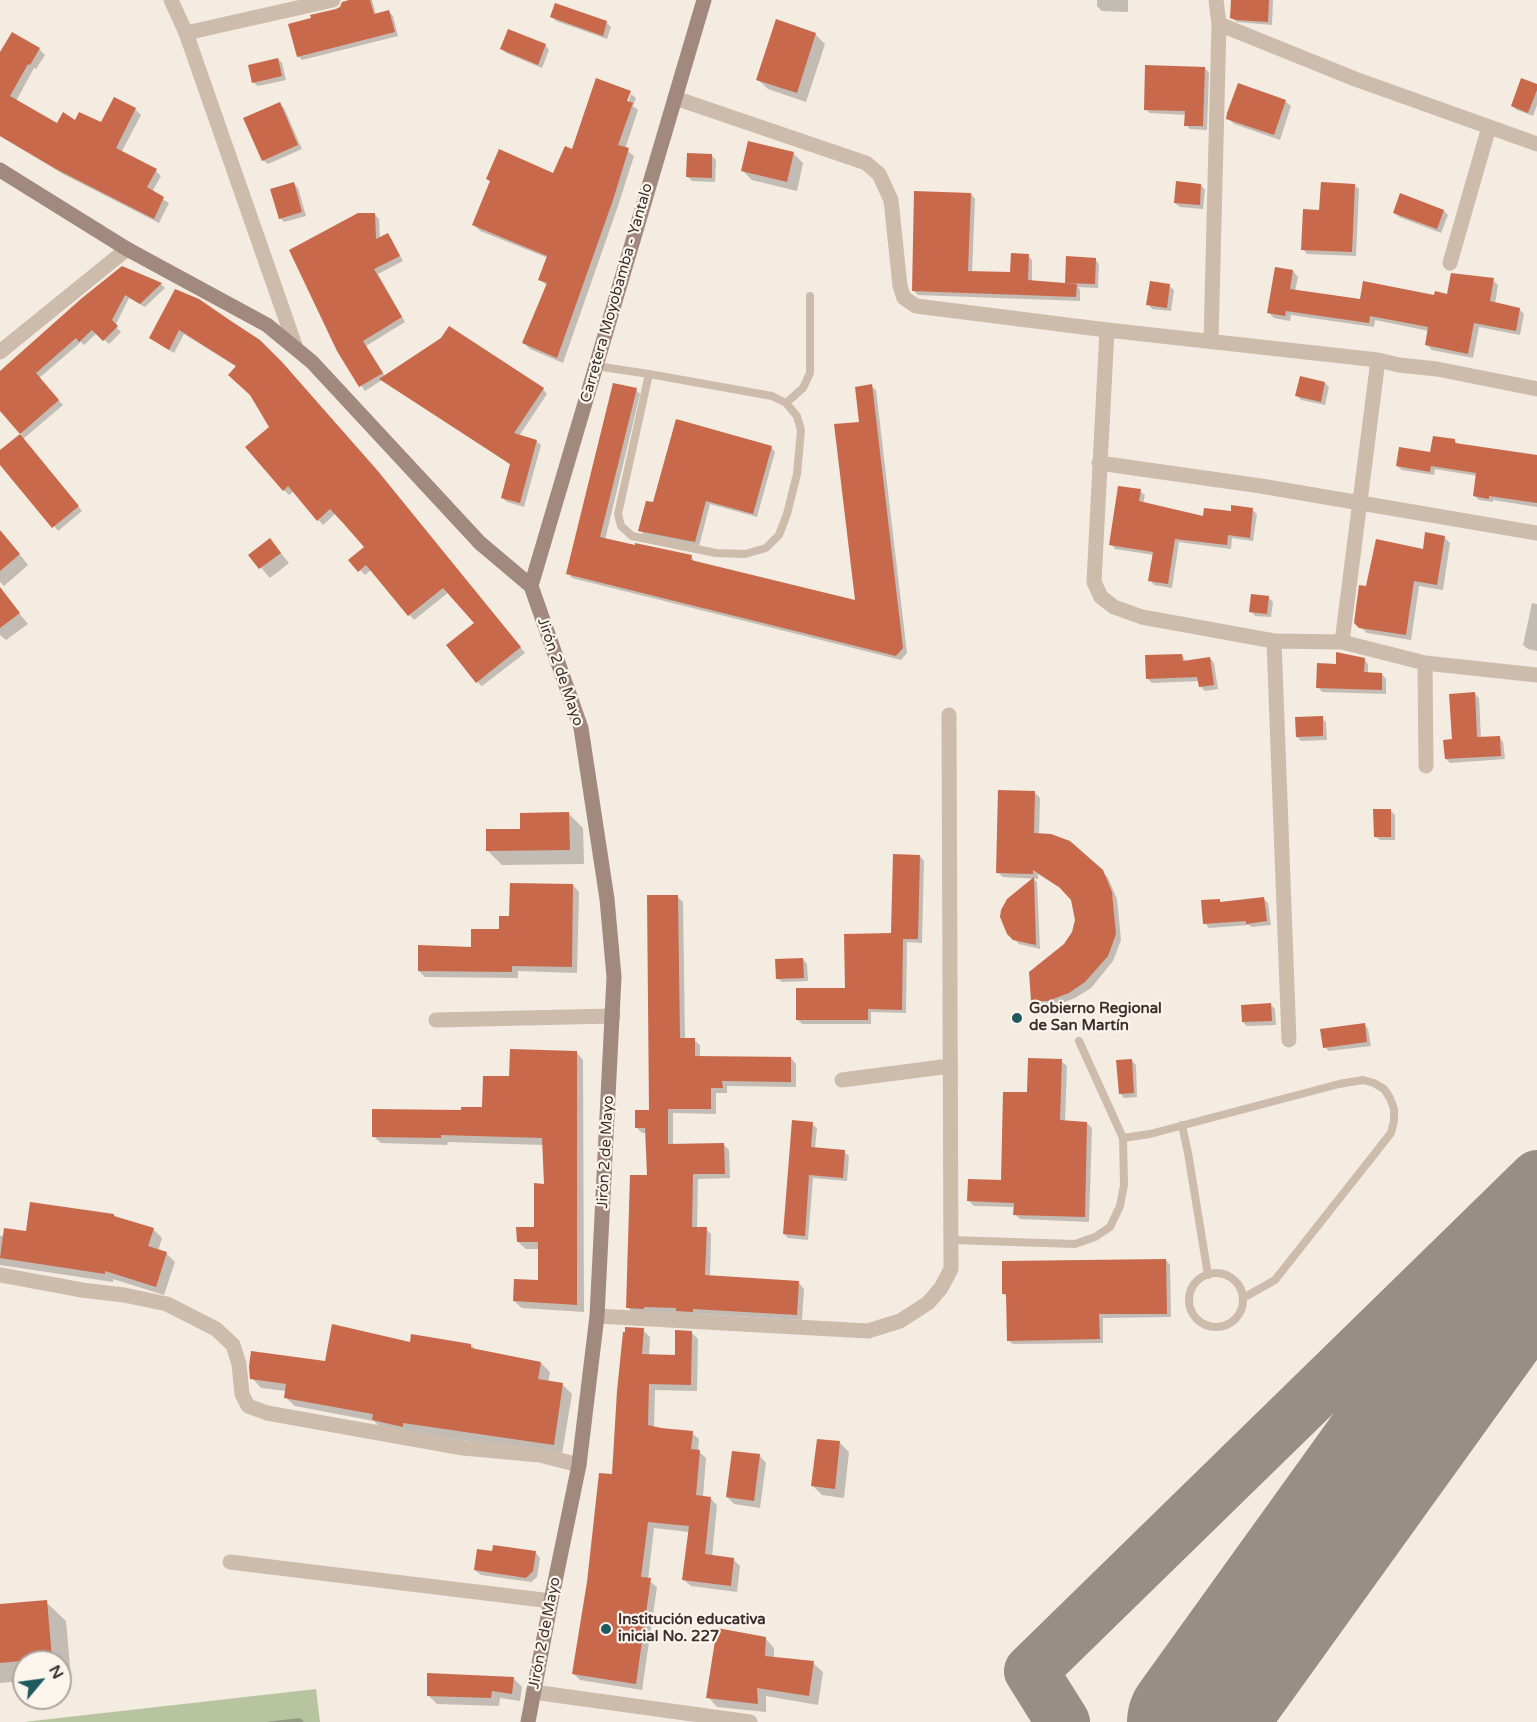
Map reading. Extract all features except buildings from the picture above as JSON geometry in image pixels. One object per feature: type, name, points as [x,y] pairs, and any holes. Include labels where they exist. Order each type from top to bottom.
[{"type":"main road","name":"Carretera Moyobamba - Yantalo","points":[[531,586],[704,0]]},
{"type":"main road","points":[[0,170],[127,249],[267,325],[312,362],[480,543],[531,586]]},
{"type":"main road","name":"Jirón 2 de Mayo","points":[[528,1722],[579,1465],[597,1316],[614,977],[607,899],[580,728],[531,586]]},
{"type":"street","points":[[171,0],[186,33],[296,348]]},
{"type":"street","points":[[186,33],[333,0]]},
{"type":"street","points":[[1211,341],[1219,24],[1216,0]]},
{"type":"street","points":[[1219,24],[1355,79],[1537,144]]},
{"type":"street","points":[[675,98],[866,163],[879,174],[891,200],[900,286],[904,298],[916,306],[1378,360],[1537,389]]},
{"type":"street","points":[[1450,263],[1489,127]]},
{"type":"street","points":[[0,352],[127,249]]},
{"type":"street","points":[[1107,330],[1094,582],[1101,597],[1114,607],[1142,617],[1274,641],[1342,642],[1425,663],[1537,675]]},
{"type":"street","points":[[1342,642],[1378,360]]},
{"type":"street","points":[[1099,463],[1261,486],[1537,533]]},
{"type":"street","points":[[1274,641],[1289,1040]]},
{"type":"street","points":[[1425,663],[1426,766]]},
{"type":"street","points":[[597,1316],[868,1331],[900,1320],[928,1303],[941,1288],[951,1269],[949,715]]},
{"type":"street","points":[[436,1020],[613,1016]]},
{"type":"street","points":[[842,1080],[950,1066]]},
{"type":"street","points":[[0,1275],[167,1304],[216,1329],[233,1345],[240,1364],[242,1394],[248,1406],[267,1413],[463,1448],[540,1455],[579,1465]]},
{"type":"street","points":[[230,1562],[551,1600]]},
{"type":"street","points":[[533,1692],[750,1722]]},
{"type":"lane","points":[[786,403],[803,388],[810,373],[810,296]]},
{"type":"lane","points":[[596,366],[649,374],[772,396],[786,403],[796,416],[801,430],[797,474],[788,514],[779,535],[766,548],[745,554],[716,553],[632,536],[621,526],[618,514],[649,374]]},
{"type":"lane","points":[[951,1240],[1075,1244],[1095,1237],[1110,1227],[1120,1206],[1124,1185],[1123,1138],[1079,1041]]},
{"type":"lane","points":[[1123,1138],[1150,1134],[1363,1080],[1383,1089],[1390,1098],[1394,1109],[1394,1121],[1390,1133],[1275,1280],[1243,1298]]},
{"type":"lane","points":[[1182,1125],[1208,1275]]},
{"type":"lane","points":[[1220,1274],[1231,1278],[1239,1287],[1243,1298],[1241,1310],[1235,1320],[1224,1326],[1212,1327],[1201,1323],[1193,1314],[1189,1303],[1191,1291],[1198,1281],[1208,1275],[1220,1274]]},
{"type":"green space","points":[[316,1689],[320,1722],[24,1722]]},
{"type":"taxiway","points":[[1063,1722],[1031,1671],[1537,1177]]},
{"type":"runway","points":[[1194,1722],[1537,1245]]},
{"type":"place","name":"Gobierno Regional de San Martín","points":[[1017,1018]]},
{"type":"place","name":"Institución educativa inicial No. 227","points":[[606,1629]]}]
